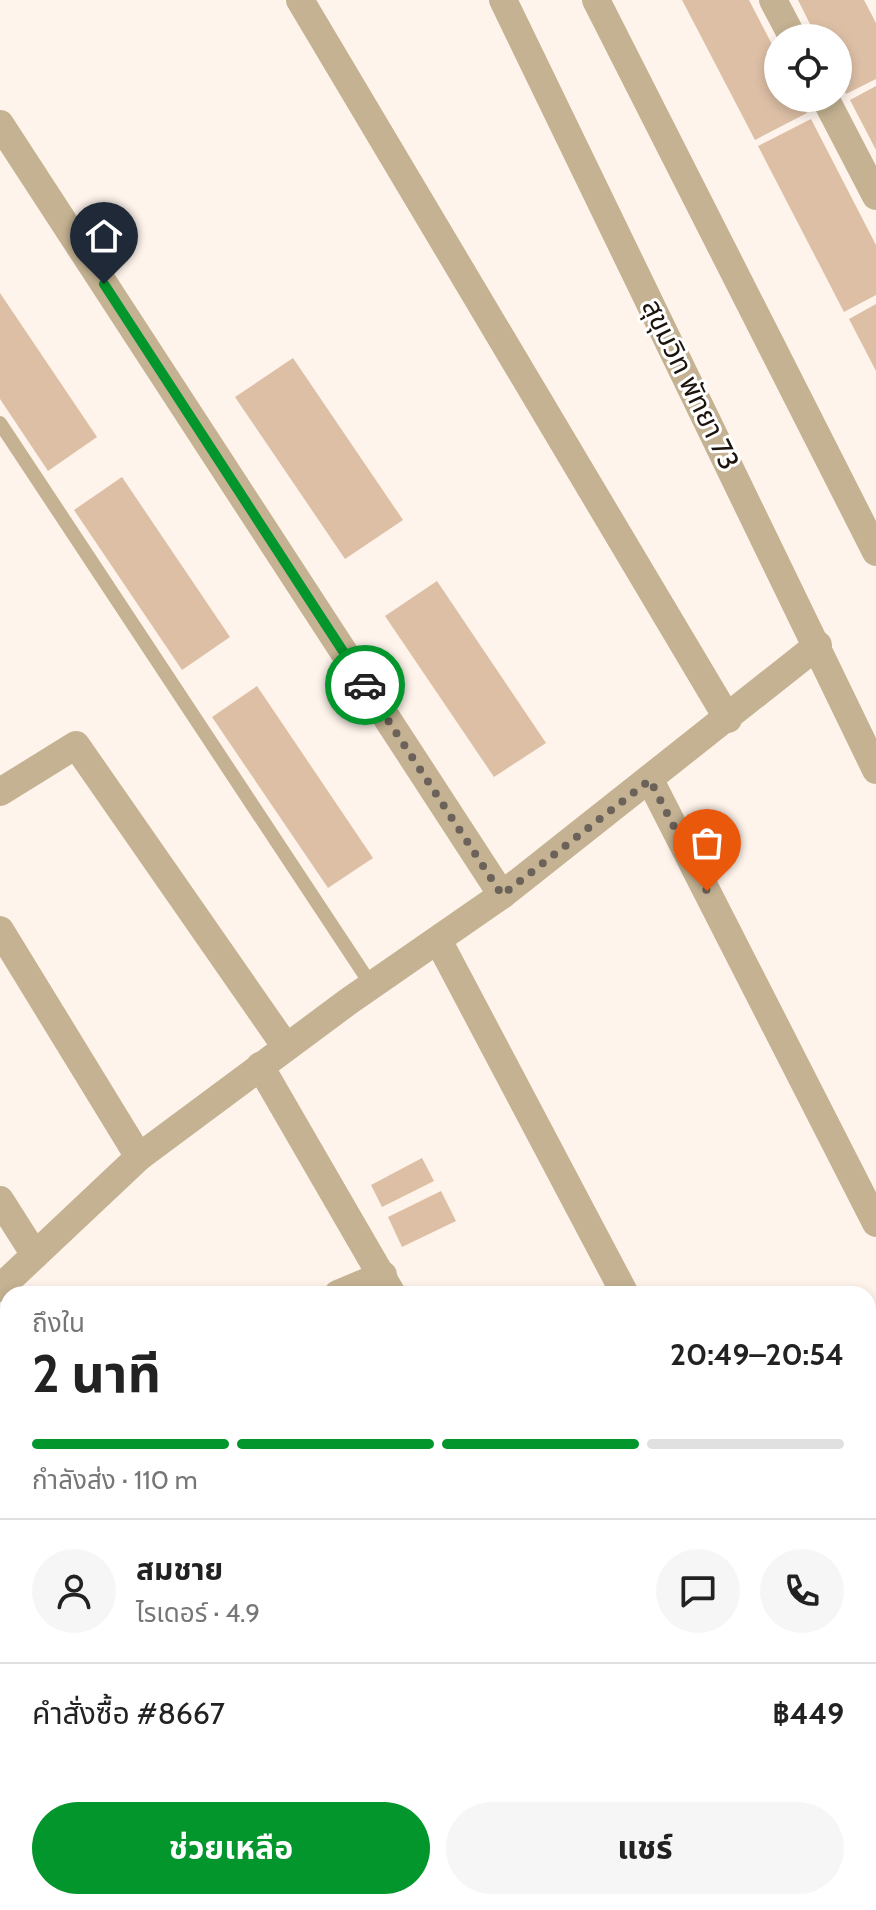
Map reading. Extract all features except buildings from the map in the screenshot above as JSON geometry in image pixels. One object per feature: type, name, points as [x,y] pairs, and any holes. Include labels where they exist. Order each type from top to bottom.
[{"type":"street","points":[[300,0],[728,719]]},
{"type":"street","name":"สุขุมวิท พัทยา 73","points":[[503,0],[876,770]]},
{"type":"street","points":[[596,0],[876,552]]},
{"type":"street","points":[[773,0],[786,24]]},
{"type":"street","points":[[832,112],[876,196]]},
{"type":"street","points":[[0,124],[502,895]]},
{"type":"street","points":[[2,1286],[139,1157],[286,1047],[502,895],[818,645]]},
{"type":"street","points":[[0,792],[76,745],[286,1047]]},
{"type":"street","points":[[650,780],[876,1223]]},
{"type":"street","points":[[0,930],[139,1157]]},
{"type":"street","points":[[438,940],[621,1286]]},
{"type":"street","points":[[260,1066],[388,1284]]},
{"type":"street","points":[[0,1200],[35,1255]]},
{"type":"lane","points":[[0,423],[372,986]]},
{"type":"way so far","points":[[365,685],[502,895],[650,780],[707,891]]},
{"type":"route","points":[[104,284],[365,685]]}]
